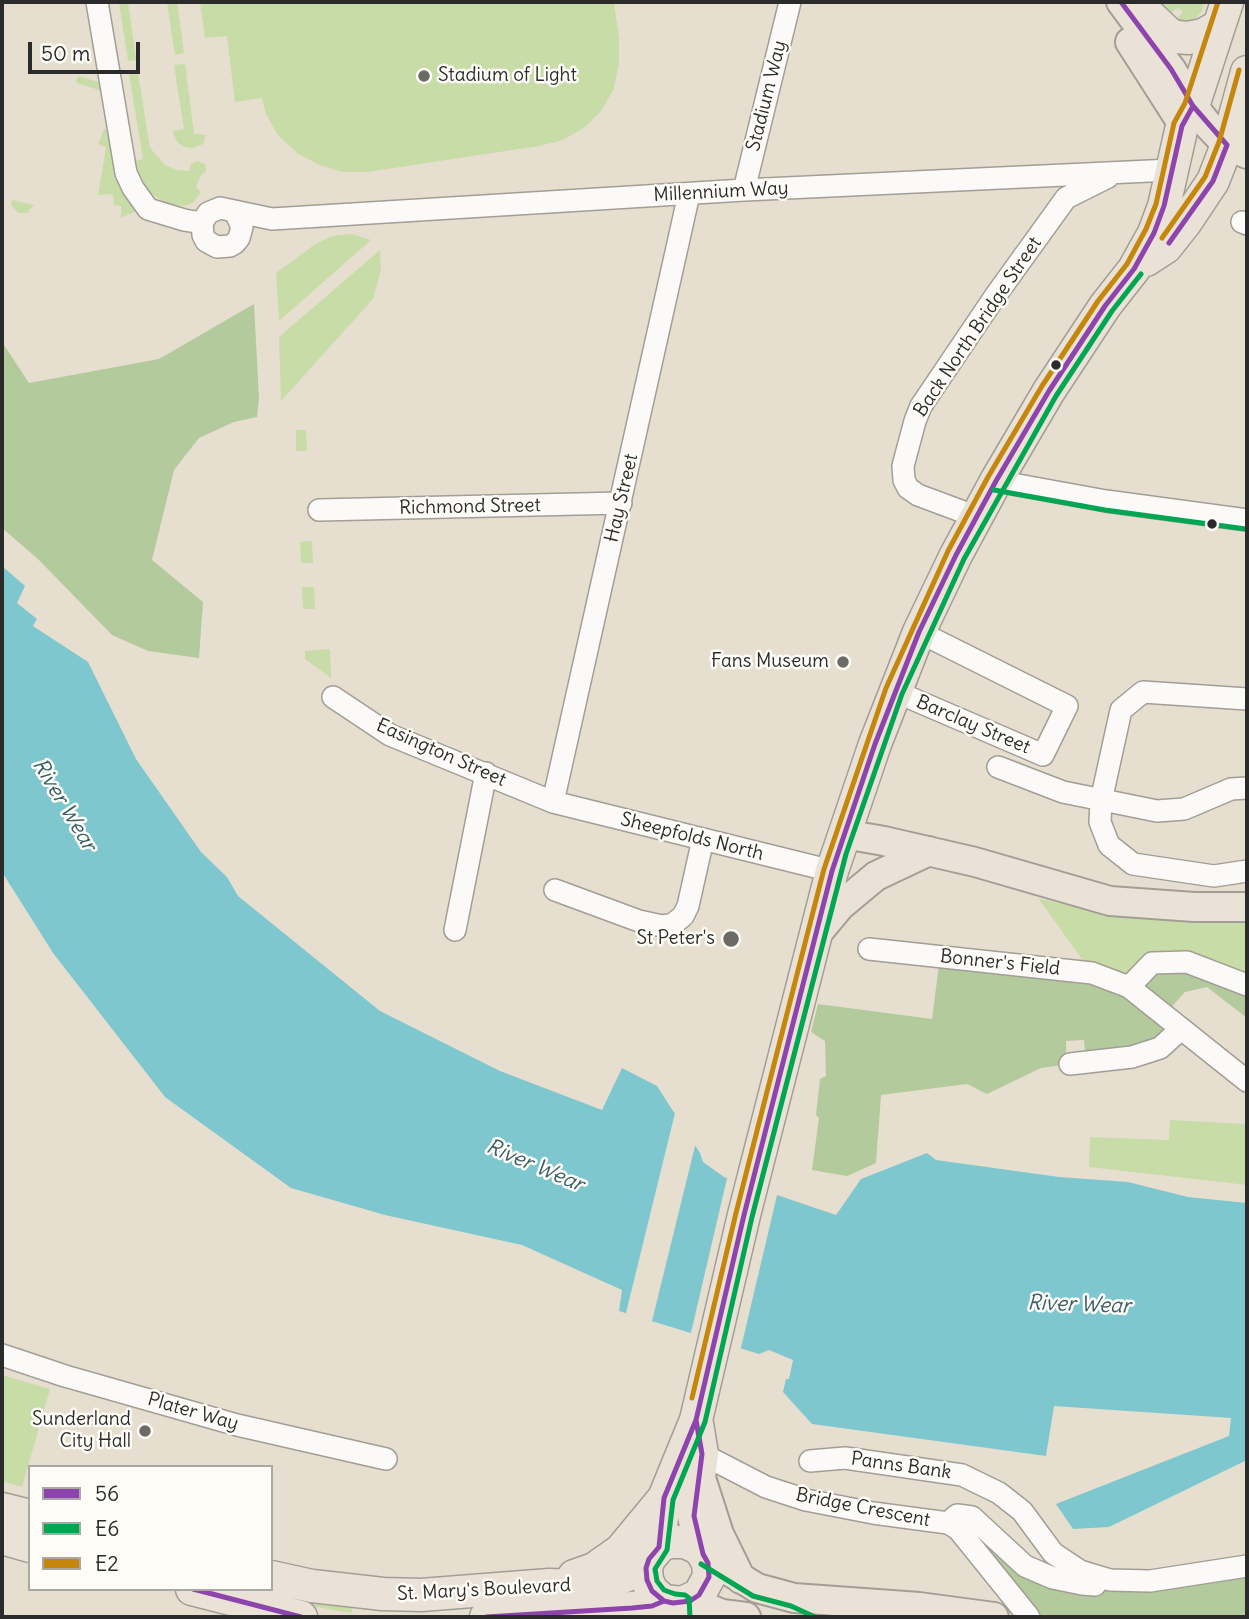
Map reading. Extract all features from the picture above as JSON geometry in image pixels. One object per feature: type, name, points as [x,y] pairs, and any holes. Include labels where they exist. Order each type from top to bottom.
[{"type":"highway","points":[[1135,2],[1169,34],[1177,37],[1203,35],[1223,14]]},
{"type":"highway","points":[[1154,233],[1164,206],[1183,113],[1223,14]]},
{"type":"highway","points":[[1183,113],[1206,107],[1218,100],[1247,72]]},
{"type":"highway","points":[[1133,269],[1166,247],[1237,149],[1247,72]]},
{"type":"highway","points":[[698,1410],[701,1464],[694,1500],[694,1516],[709,1568],[707,1584],[699,1595],[679,1606],[658,1597],[649,1585],[646,1568],[654,1553],[664,1498],[698,1410],[777,1081],[832,871],[894,691],[919,632],[977,517],[1049,391],[1133,269],[1200,160],[1211,150],[1237,149]]},
{"type":"highway","points":[[549,1585],[594,1569],[614,1555],[664,1498]]},
{"type":"highway","points":[[2,1508],[28,1515]]},
{"type":"highway","points":[[2,1538],[28,1545]]},
{"type":"highway","points":[[654,1553],[668,1542],[685,1542],[698,1548],[704,1556]]},
{"type":"highway","name":"St. Mary's Boulevard","points":[[273,1577],[312,1586],[421,1595],[549,1585],[576,1586],[607,1582],[625,1576],[654,1553]]},
{"type":"highway","points":[[200,1591],[301,1617]]},
{"type":"highway","name":"St. Mary's Boulevard","points":[[486,1617],[679,1606]]},
{"type":"main road","points":[[1103,2],[1183,113],[1237,149]]},
{"type":"main road","points":[[1121,2],[1171,69],[1183,113]]},
{"type":"main road","points":[[844,834],[975,862],[1110,901],[1194,907],[1247,907]]},
{"type":"main road","points":[[815,936],[840,906],[876,876],[929,851]]},
{"type":"main road","points":[[701,1464],[719,1534],[741,1580]]},
{"type":"main road","points":[[704,1556],[741,1580],[770,1593],[793,1598],[919,1607],[994,1617]]},
{"type":"main road","points":[[679,1606],[746,1617]]},
{"type":"street","points":[[97,2],[126,173],[133,188],[148,209],[202,223]]},
{"type":"street","name":"Stadium Way","points":[[744,190],[790,2]]},
{"type":"street","name":"Millennium Way","points":[[238,222],[744,190],[1171,170]]},
{"type":"street","name":"Back North Bridge Street","points":[[977,517],[918,495],[908,488],[904,480],[903,466],[921,406],[1066,198],[1119,173]]},
{"type":"street","name":"Hay Street","points":[[553,802],[689,194]]},
{"type":"street","points":[[225,208],[238,222],[235,243],[223,248],[206,241],[203,235],[202,223],[214,209],[225,208]]},
{"type":"street","points":[[996,481],[1106,501],[1247,520]]},
{"type":"street","name":"Richmond Street","points":[[319,510],[621,503]]},
{"type":"street","name":"Barclay Street","points":[[894,691],[1043,755],[1067,706],[919,632]]},
{"type":"street","points":[[1247,699],[1143,692],[1121,710],[1101,801],[1100,822],[1109,845],[1133,864],[1214,876],[1247,871]]},
{"type":"street","name":"Easington Street","points":[[333,697],[390,735],[553,802]]},
{"type":"street","points":[[998,766],[1063,792],[1157,811],[1184,809],[1231,789],[1247,788]]},
{"type":"street","points":[[455,930],[486,773]]},
{"type":"street","name":"Sheepfolds North","points":[[553,802],[832,871]]},
{"type":"street","points":[[555,890],[639,921],[663,926],[673,924],[683,916],[688,906],[703,839]]},
{"type":"street","name":"Bonner's Field","points":[[869,949],[1092,973],[1129,987],[1247,1081]]},
{"type":"street","points":[[1129,987],[1152,963],[1187,962],[1247,985]]},
{"type":"street","points":[[1070,1064],[1132,1057],[1160,1048],[1181,1029]]},
{"type":"street","name":"Plater Way","points":[[2,1356],[237,1425],[386,1459]]},
{"type":"street","name":"Panns Bank","points":[[810,1461],[845,1458],[962,1475],[999,1493],[1022,1511],[1053,1553],[1080,1571],[1110,1580],[1150,1581],[1247,1566]]},
{"type":"street","name":"Bridge Crescent","points":[[701,1464],[806,1500],[873,1513],[948,1522],[957,1515],[972,1517],[1026,1566],[1053,1578],[1082,1584],[1102,1585],[1110,1580]]},
{"type":"street","points":[[948,1522],[958,1530],[1029,1617]]},
{"type":"street","points":[[793,1598],[835,1617]]},
{"type":"green space","points":[[119,2],[128,2],[136,60],[128,61]]},
{"type":"green space","points":[[167,2],[177,2],[184,53],[175,55]]},
{"type":"green space","name":"Stadium of Light","points":[[200,2],[614,2],[619,64],[614,88],[602,110],[585,127],[563,140],[367,172],[343,172],[319,165],[297,153],[278,135],[266,114],[262,98],[235,102],[227,36],[205,38]]},
{"type":"green space","points":[[1157,2],[1204,2],[1202,11],[1196,18],[1180,23],[1176,21],[1183,12],[1178,8],[1167,15]]},
{"type":"green space","points":[[185,64],[194,134],[206,135],[203,144],[193,148],[178,143],[172,131],[184,129],[174,65]]},
{"type":"green space","points":[[138,73],[150,148],[165,165],[177,170],[189,171],[191,164],[198,161],[206,165],[206,171],[201,175],[196,187],[201,193],[192,203],[183,206],[168,204],[151,194],[137,171],[135,161],[143,159],[129,74]]},
{"type":"green space","points":[[79,76],[104,84],[102,91],[77,83]]},
{"type":"green space","points":[[104,129],[109,129],[142,208],[121,218],[121,206],[114,205],[113,194],[98,195],[106,147],[98,144]]},
{"type":"green space","points":[[12,200],[34,205],[27,213],[18,213],[11,205]]},
{"type":"green space","points":[[352,234],[371,240],[279,321],[276,273],[314,245],[332,236]]},
{"type":"green space","points":[[380,250],[381,270],[373,299],[281,401],[279,337]]},
{"type":"green space","points":[[254,304],[259,398],[257,417],[234,422],[199,438],[174,470],[152,560],[203,602],[199,658],[148,651],[112,635],[38,559],[2,528],[2,342],[29,383],[159,359]]},
{"type":"green space","points":[[296,430],[306,430],[307,451],[296,451]]},
{"type":"green space","points":[[312,541],[313,563],[301,563],[300,542]]},
{"type":"green space","points":[[302,587],[314,587],[315,609],[303,609]]},
{"type":"green space","points":[[330,649],[331,678],[305,659],[305,651]]},
{"type":"green space","points":[[1038,898],[1084,909],[1247,918],[1247,985],[1129,987],[1092,973]]},
{"type":"green space","points":[[940,957],[1129,987],[1152,963],[1247,985],[1247,1018],[1207,987],[1185,992],[1164,1015],[1181,1029],[1160,1048],[1085,1054],[1084,1040],[1066,1041],[1066,1055],[1070,1064],[1041,1068],[987,1094],[967,1084],[881,1095],[876,1163],[847,1176],[812,1170],[819,1118],[816,1115],[820,1079],[826,1076],[825,1041],[811,1032],[818,1004],[932,1019]]},
{"type":"green space","points":[[1170,1120],[1247,1124],[1247,1185],[1089,1167],[1090,1137],[1169,1140]]},
{"type":"green space","points":[[2,1375],[50,1389],[22,1487],[2,1481]]},
{"type":"green space","points":[[952,1518],[1053,1578],[1247,1572],[1247,1617],[1029,1617]]},
{"type":"green space","points":[[243,1591],[273,1591],[352,1606],[352,1613]]},
{"type":"water","name":"River Wear","points":[[2,566],[25,586],[17,603],[37,619],[33,626],[88,662],[136,759],[201,852],[227,877],[238,896],[380,1011],[500,1071],[602,1110],[622,1068],[657,1086],[703,1162],[724,1177],[836,1215],[861,1179],[927,1153],[936,1160],[1059,1177],[1128,1182],[1188,1197],[1247,1203],[1247,1460],[1109,1527],[1073,1529],[1056,1504],[1229,1436],[1231,1418],[1054,1406],[1046,1456],[812,1424],[783,1392],[793,1360],[769,1350],[759,1354],[619,1311],[622,1290],[522,1245],[385,1215],[291,1188],[165,1097],[53,953],[2,872]]},
{"type":"pier","points":[[676,1109],[696,1142],[651,1325],[625,1317]]},
{"type":"pier","points":[[728,1174],[778,1191],[740,1352],[690,1337]]},
{"type":"transit line","name":"56","points":[[1121,2],[1171,69],[1193,106],[1227,145],[1213,181],[1169,243]]},
{"type":"transit line","name":"E2","points":[[692,1398],[824,869],[886,688],[948,551],[988,477],[1042,386],[1098,301],[1127,264],[1146,229],[1156,204],[1174,123],[1185,103],[1218,2]]},
{"type":"transit line","name":"E2","points":[[1162,238],[1205,177],[1219,142],[1239,70]]},
{"type":"transit line","name":"56","points":[[696,1420],[744,1215],[832,871],[875,744],[919,632],[996,481],[1049,391],[1105,306],[1134,269],[1154,233],[1164,206],[1182,126],[1193,106]]},
{"type":"transit line","name":"E6","points":[[690,1617],[689,1598],[664,1590],[657,1581],[655,1569],[667,1550],[673,1500],[705,1422],[752,1217],[846,854],[902,694],[964,559],[1056,396],[1112,311],[1141,274]]},
{"type":"transit line","name":"E6","points":[[994,490],[1105,510],[1246,529]]},
{"type":"transit line","name":"56","points":[[696,1420],[702,1454],[694,1516],[703,1554],[708,1563],[709,1577],[699,1595],[690,1601],[673,1603],[664,1601],[652,1591],[646,1568],[649,1559],[659,1547],[664,1498],[696,1420]]},
{"type":"transit line","name":"E6","points":[[701,1564],[753,1596],[791,1606],[815,1617]]},
{"type":"transit line","name":"56","points":[[201,1591],[301,1617]]},
{"type":"transit line","name":"56","points":[[486,1617],[632,1608],[652,1606],[664,1601]]},
{"type":"place","name":"Stadium of Light","points":[[424,76]]},
{"type":"place","name":"Fans Museum","points":[[843,662]]},
{"type":"place","name":"St Peter's","points":[[731,939]]},
{"type":"place","name":"Sunderland City Hall","points":[[145,1431]]}]
